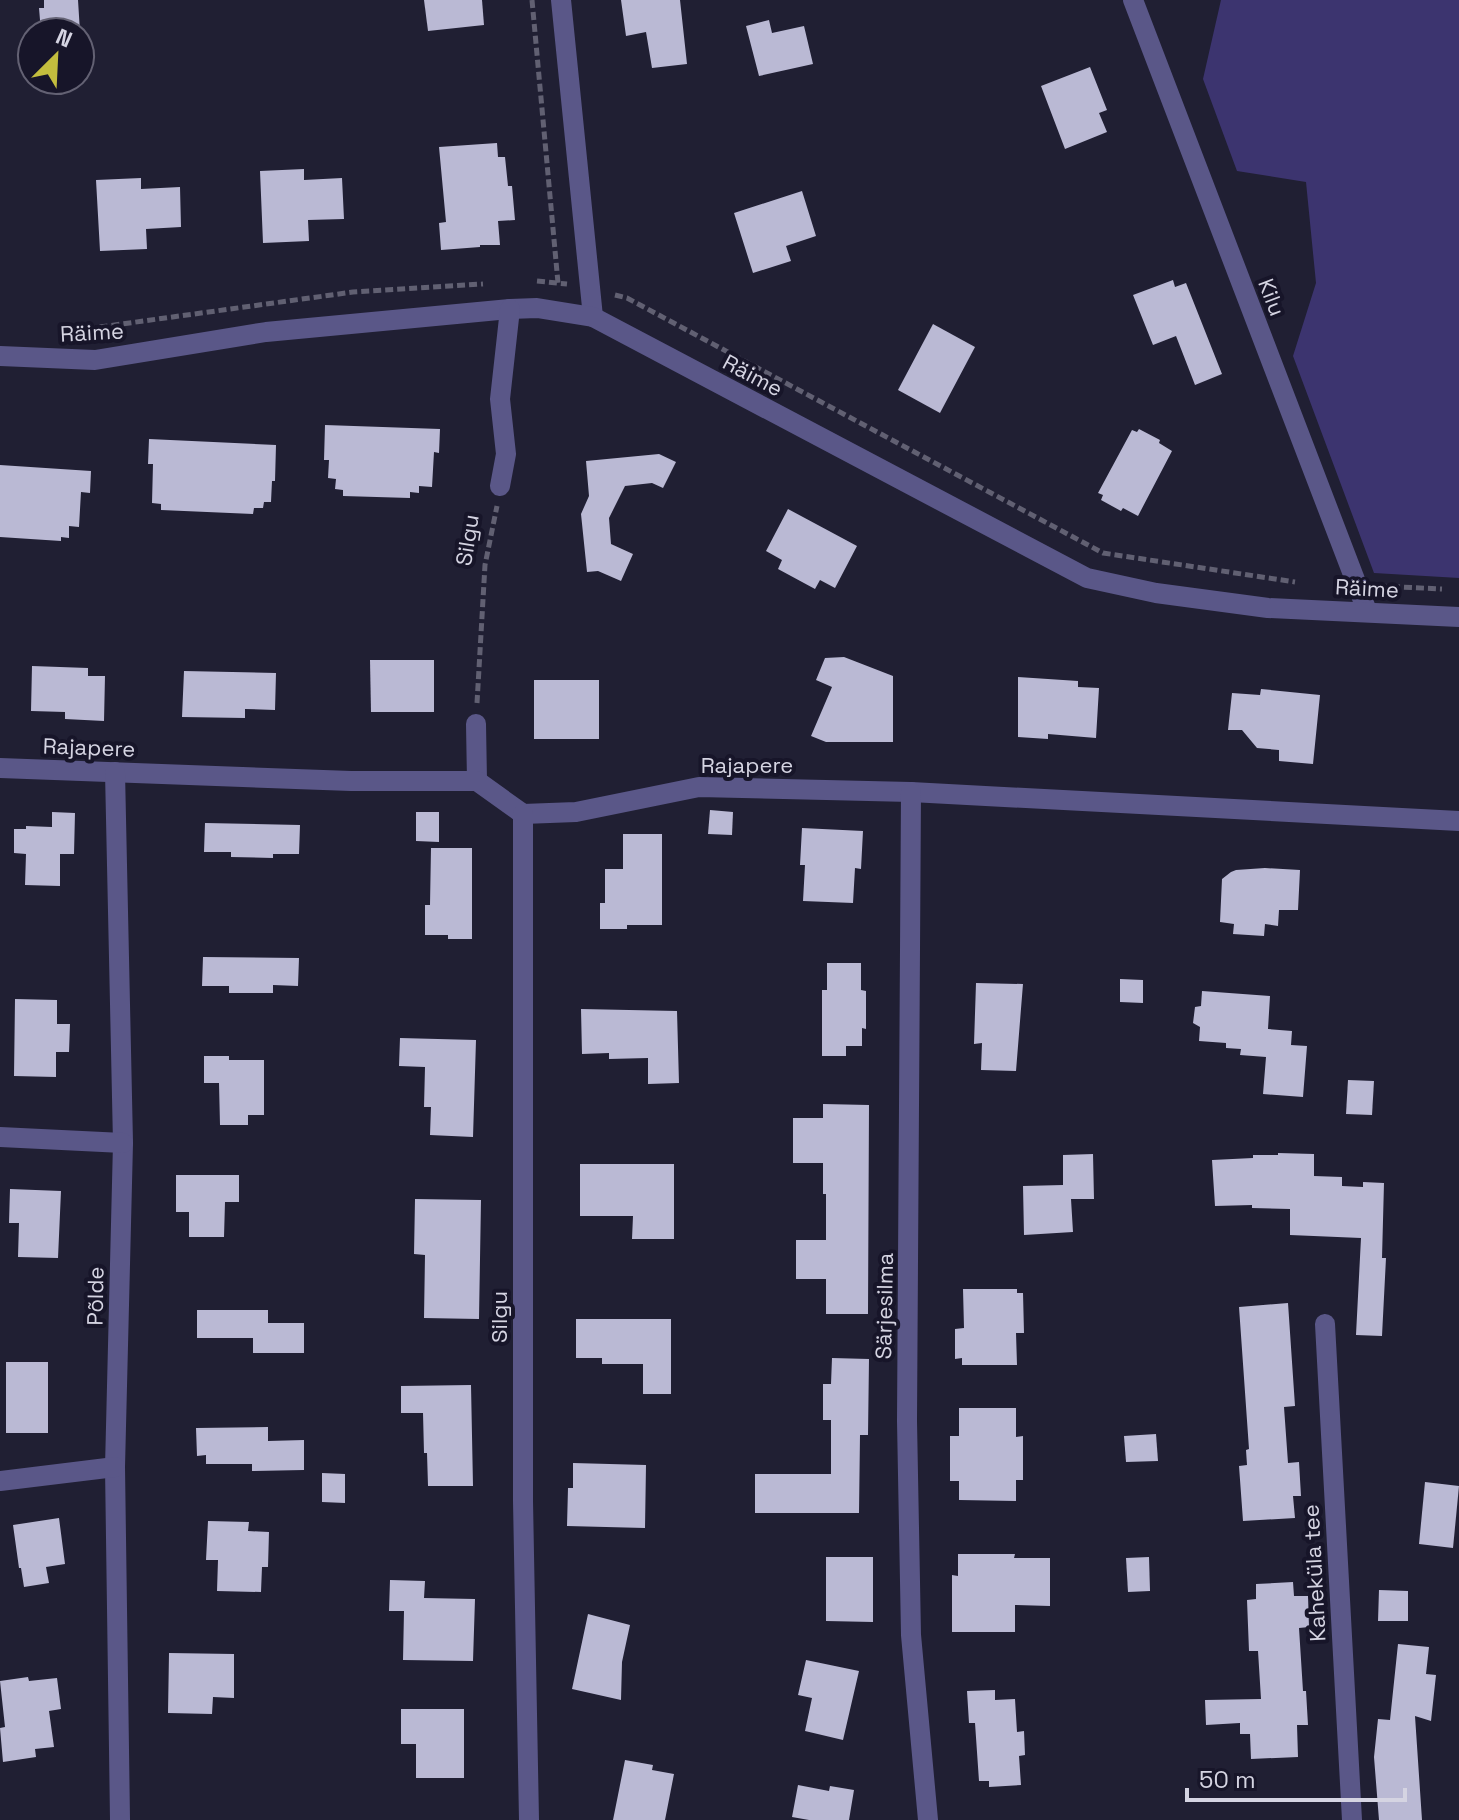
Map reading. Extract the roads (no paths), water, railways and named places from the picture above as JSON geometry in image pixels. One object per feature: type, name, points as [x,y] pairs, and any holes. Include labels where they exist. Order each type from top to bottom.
[{"type":"street","points":[[561,0],[593,317]]},
{"type":"street","name":"Kilu","points":[[1133,0],[1367,611]]},
{"type":"street","name":"Räime","points":[[0,356],[95,360],[266,332],[510,309],[537,308],[593,317],[1087,578],[1156,593],[1268,608],[1459,617]]},
{"type":"street","points":[[500,486],[506,454],[500,399],[510,309]]},
{"type":"street","points":[[476,724],[477,781],[523,814]]},
{"type":"street","name":"Rajapere","points":[[0,768],[351,781],[477,781]]},
{"type":"street","name":"Põlde","points":[[115,772],[123,1143],[115,1467],[120,1820]]},
{"type":"street","name":"Rajapere","points":[[523,814],[576,812],[699,787],[911,792],[1459,821]]},
{"type":"street","name":"Särjesilma","points":[[911,792],[907,1421],[911,1635],[928,1820]]},
{"type":"street","name":"Silgu","points":[[523,814],[523,1501],[529,1820]]},
{"type":"street","points":[[0,1137],[123,1143]]},
{"type":"street","name":"Kaheküla tee","points":[[1325,1324],[1352,1820]]},
{"type":"street","points":[[0,1481],[115,1467]]}]
